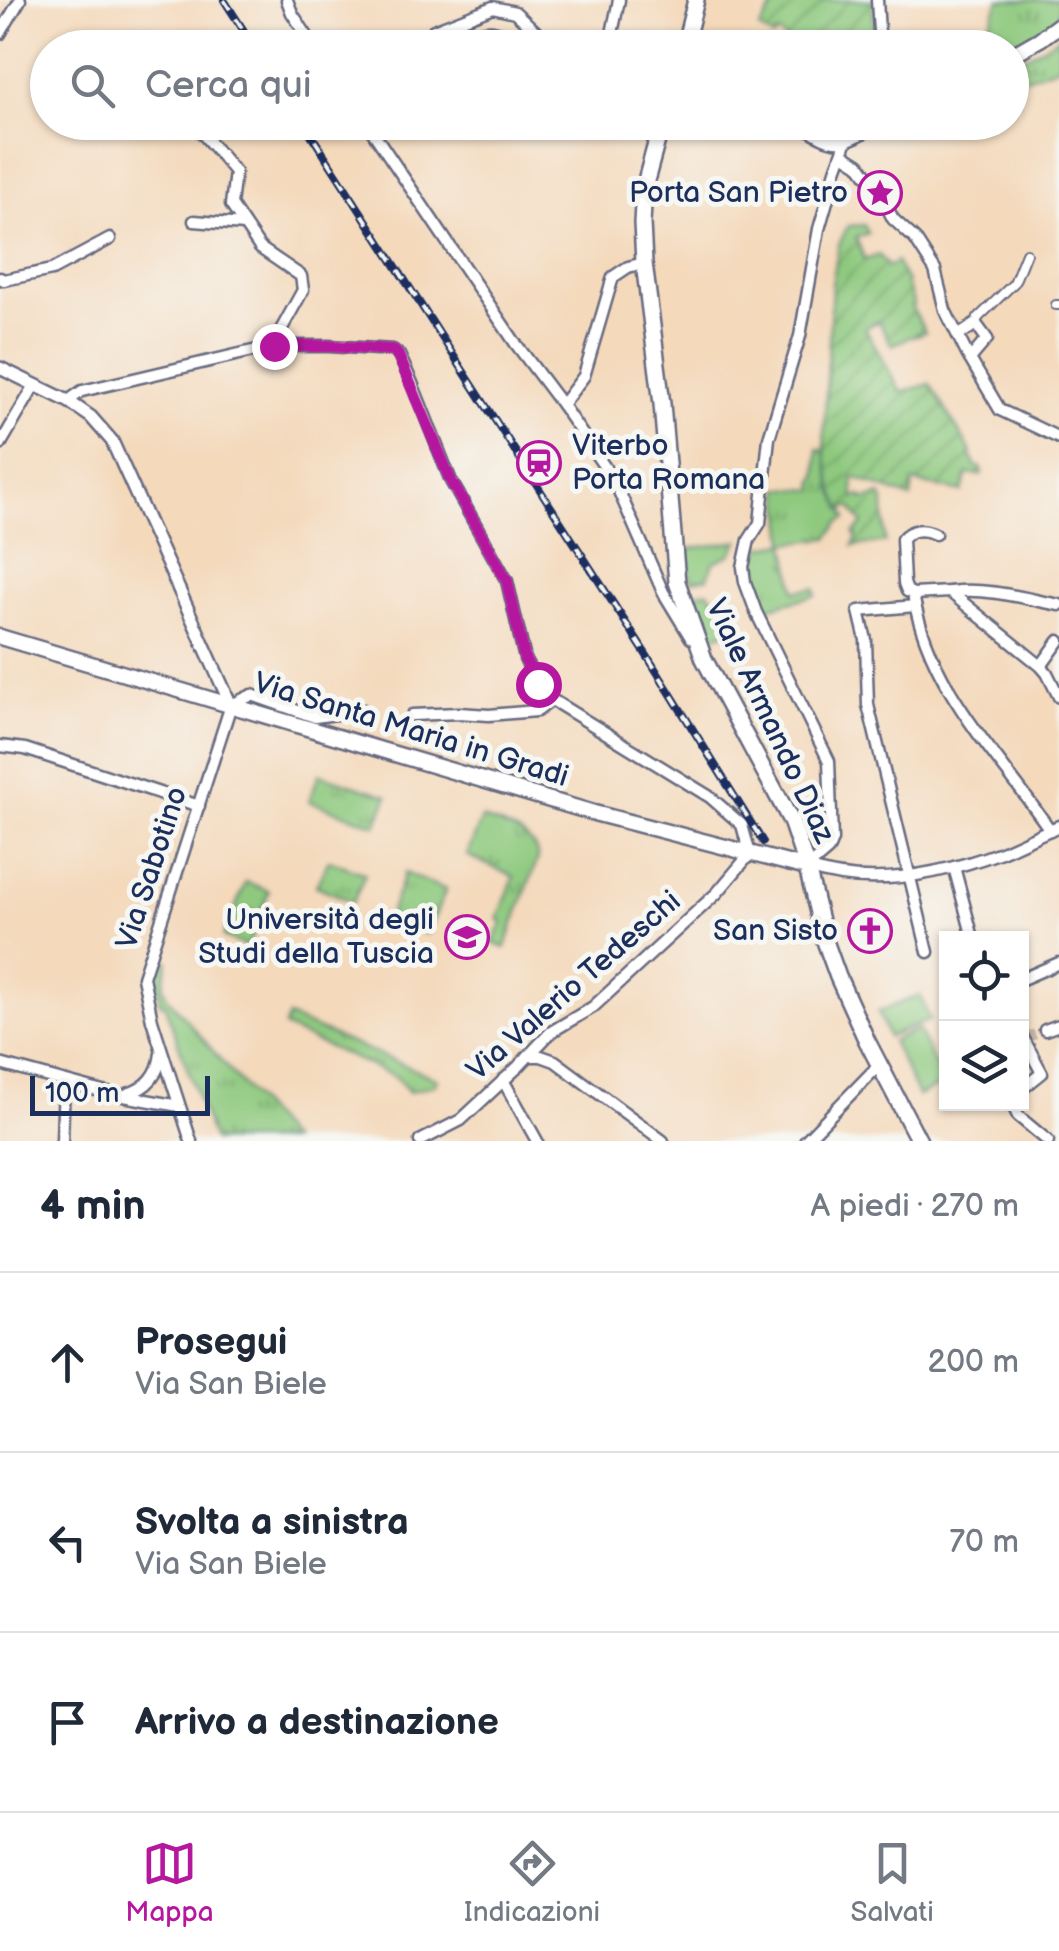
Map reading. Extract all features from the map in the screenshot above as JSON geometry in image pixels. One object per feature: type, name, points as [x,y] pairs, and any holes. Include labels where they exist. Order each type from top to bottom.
[{"type":"main road","points":[[691,30],[696,0]]},
{"type":"main road","points":[[1029,45],[1059,25]]},
{"type":"main road","name":"Viale Armando Diaz","points":[[657,140],[644,188],[642,223],[677,582],[700,651],[791,821],[824,941],[838,977],[920,1141]]},
{"type":"main road","points":[[834,140],[845,147],[854,140]]},
{"type":"main road","name":"Via Santa Maria in Gradi","points":[[0,637],[594,813],[807,868]]},
{"type":"street","points":[[0,34],[20,0]]},
{"type":"street","points":[[286,0],[303,30]]},
{"type":"street","points":[[613,30],[619,0]]},
{"type":"street","points":[[877,0],[879,30]]},
{"type":"street","points":[[434,30],[492,7],[515,12],[534,30]]},
{"type":"street","points":[[209,140],[235,172],[231,205],[244,225],[260,248],[301,276],[303,290],[281,330],[282,346]]},
{"type":"street","points":[[380,140],[618,489],[663,592],[700,651]]},
{"type":"street","points":[[807,868],[828,850],[832,840],[829,760],[756,612],[743,566],[750,540],[760,523],[770,438],[800,336],[819,229],[845,147],[880,193],[893,219],[916,240],[935,270],[945,310],[1000,410],[1059,438]]},
{"type":"street","points":[[194,221],[244,225]]},
{"type":"street","points":[[0,278],[52,270],[110,239]]},
{"type":"street","points":[[958,336],[976,324],[979,316],[1014,283],[1026,253]]},
{"type":"street","points":[[562,404],[584,376],[613,277],[644,263]]},
{"type":"street","points":[[970,359],[987,339],[976,324]]},
{"type":"street","points":[[68,401],[82,391],[274,346],[393,350],[451,481],[507,581],[525,660],[538,684],[552,700],[710,797],[742,824],[750,854]]},
{"type":"street","points":[[0,368],[68,401],[91,417],[112,441],[232,705],[252,695],[315,716],[363,710]]},
{"type":"street","points":[[0,445],[34,385]]},
{"type":"street","points":[[807,868],[834,877],[909,877],[1000,852],[1056,829],[976,732],[930,656],[914,600],[904,583],[902,538],[907,532],[926,529],[935,534]]},
{"type":"street","points":[[928,952],[868,705],[866,640],[859,611],[964,590],[1059,605]]},
{"type":"street","points":[[950,592],[1040,666],[1059,697]]},
{"type":"street","points":[[1040,666],[1059,641]]},
{"type":"street","points":[[412,715],[537,711],[552,700]]},
{"type":"street","name":"Via Sabotino","points":[[192,1141],[178,1106],[143,977],[232,705]]},
{"type":"street","points":[[0,746],[25,750],[199,806]]},
{"type":"street","name":"Via Valerio Tedeschi","points":[[420,1141],[461,1120],[551,1032],[593,1007],[717,893],[750,854]]},
{"type":"street","points":[[954,866],[971,931]]},
{"type":"street","points":[[1029,976],[1059,963]]},
{"type":"street","points":[[1045,1030],[1059,1025]]},
{"type":"street","points":[[120,1095],[135,1092],[152,1078],[160,1064],[161,1047]]},
{"type":"street","points":[[1029,1047],[1042,1074],[1029,1084]]},
{"type":"street","points":[[528,1056],[555,1061],[663,1141]]},
{"type":"street","points":[[0,1064],[178,1106]]},
{"type":"street","points":[[805,1141],[879,1065]]},
{"type":"street","points":[[503,1080],[537,1141]]},
{"type":"street","points":[[62,1141],[64,1082]]},
{"type":"street","points":[[1016,1111],[1048,1141]]},
{"type":"green space","points":[[778,0],[873,0],[874,30],[759,29]]},
{"type":"green space","points":[[999,0],[1059,0],[1059,18],[1029,38],[1029,30],[988,30]]},
{"type":"green space","points":[[1059,36],[1059,66],[1029,77],[1029,54]]},
{"type":"green space","points":[[864,225],[868,233],[856,238],[865,260],[879,255],[888,267],[896,262],[925,332],[892,345],[878,321],[865,328],[901,392],[930,384],[982,472],[967,474],[962,492],[913,482],[911,498],[853,477],[854,497],[862,496],[863,500],[881,495],[885,542],[853,546],[857,536],[854,534],[863,524],[850,506],[843,511],[833,490],[824,433],[832,284],[839,244],[848,226]]},
{"type":"green space","points":[[818,449],[825,452],[833,490],[847,518],[828,538],[786,543],[780,488],[814,490]]},
{"type":"green space","points":[[739,541],[730,555],[714,562],[707,578],[691,581],[687,549]]},
{"type":"green space","points":[[786,543],[795,591],[815,588],[816,595],[763,609],[757,596],[756,554],[762,547]]},
{"type":"green space","points":[[708,591],[716,601],[733,607],[742,627],[710,638],[694,593]]},
{"type":"green space","points":[[319,774],[388,796],[376,825],[309,801]]},
{"type":"green space","points":[[482,818],[531,842],[538,858],[505,948],[493,943],[503,922],[498,919],[514,877],[467,855]]},
{"type":"green space","points":[[329,860],[365,874],[353,902],[316,886]]},
{"type":"green space","points":[[405,873],[446,890],[427,934],[388,918]]},
{"type":"green space","points":[[246,882],[269,891],[248,947],[223,937]]},
{"type":"green space","points":[[161,959],[168,961],[163,986],[167,997],[290,1141],[213,1141],[164,1003],[160,1003],[157,981]]},
{"type":"green space","points":[[920,995],[930,1020],[888,1037],[878,1012]]},
{"type":"green space","points":[[288,1017],[438,1079],[434,1085],[409,1092],[396,1077],[287,1029],[284,1027]]},
{"type":"green space","points":[[918,1029],[939,1073],[939,1086],[918,1096],[892,1041]]},
{"type":"tunnel","points":[[1029,1037],[1045,1030]]},
{"type":"railway","points":[[224,0],[243,30]]},
{"type":"railway","points":[[315,140],[763,842]]},
{"type":"place","name":"Porta San Pietro","points":[[880,193]]},
{"type":"place","name":"Viterbo Porta Romana","points":[[539,463]]},
{"type":"place","name":"San Sisto","points":[[870,931]]},
{"type":"place","name":"Università degli Studi della Tuscia","points":[[467,937]]},
{"type":"route","points":[[274,346],[393,350],[398,355],[451,481],[507,581],[525,660],[538,684]]}]
